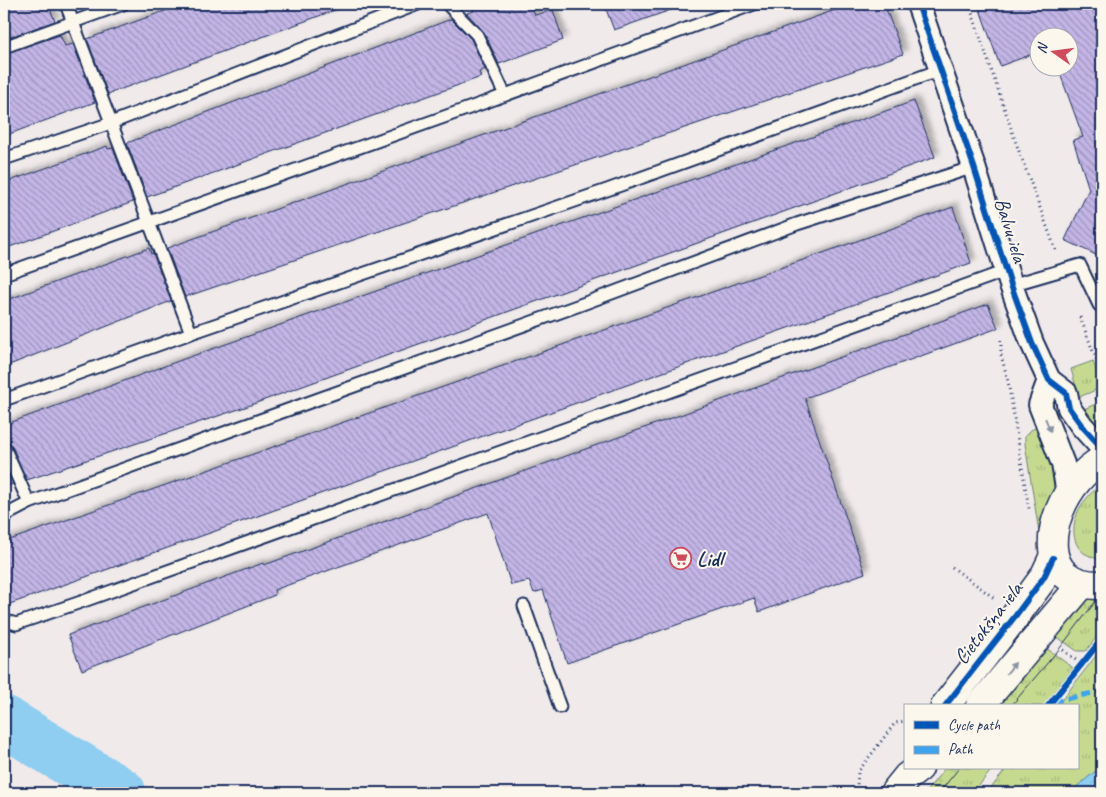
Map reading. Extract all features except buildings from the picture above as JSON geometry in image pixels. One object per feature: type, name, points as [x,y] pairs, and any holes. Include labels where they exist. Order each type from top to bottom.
[{"type":"street","name":"Balvu iela","points":[[918,4],[1032,344],[1049,380],[1066,393],[1069,408],[1102,448]]},
{"type":"street","points":[[1049,380],[1040,405],[1063,464],[1068,494]]},
{"type":"street","points":[[1092,584],[1069,579],[1060,571],[1053,558],[1056,525],[1068,494],[1088,470],[1102,460]]},
{"type":"street","name":"Cietokšņa iela","points":[[946,704],[1022,608],[1044,577],[1053,558]]},
{"type":"street","points":[[982,704],[1092,584]]},
{"type":"lane","points":[[66,4],[191,333]]},
{"type":"lane","points":[[4,47],[123,4]]},
{"type":"lane","points":[[4,159],[111,123],[418,4]]},
{"type":"lane","points":[[447,4],[477,35],[506,95]]},
{"type":"lane","points":[[4,274],[506,95],[754,4]]},
{"type":"lane","points":[[4,400],[191,333],[607,190],[940,70]]},
{"type":"lane","points":[[4,516],[30,503],[577,306],[798,224],[974,167]]},
{"type":"lane","points":[[4,620],[16,624],[90,599],[1009,278],[1080,265],[1102,306]]},
{"type":"lane","points":[[4,448],[30,503]]},
{"type":"lane","points":[[524,606],[560,707]]},
{"type":"path","points":[[969,4],[1016,143]]},
{"type":"path","points":[[1076,672],[1087,658]]},
{"type":"path","points":[[853,793],[857,786],[858,772],[895,723],[904,721]]},
{"type":"green space","points":[[1093,361],[1100,383],[1096,390],[1079,397],[1071,369]]},
{"type":"green space","points":[[1102,403],[1102,431],[1093,423],[1084,409]]},
{"type":"green space","points":[[1037,427],[1057,477],[1039,532],[1025,444],[1025,436]]},
{"type":"green space","points":[[1102,483],[1102,561],[1079,549],[1076,543],[1074,524],[1081,506]]},
{"type":"green space","points":[[1092,594],[1102,597],[1102,630],[1086,651],[1077,651],[1053,634],[1081,600]]},
{"type":"green space","points":[[1042,645],[1073,668],[1045,704],[996,704]]},
{"type":"green space","points":[[1102,648],[1102,766],[1069,793],[987,793],[1005,770],[1078,770],[1078,704],[1059,704]]},
{"type":"green space","points":[[943,770],[991,770],[973,793],[925,793]]},
{"type":"water","points":[[1102,766],[1102,793],[1069,793]]},
{"type":"waterway","points":[[4,721],[121,793]]},
{"type":"tram line","points":[[1013,704],[1060,648],[1102,593]]},
{"type":"tram line","points":[[939,793],[957,770]]},
{"type":"marked path","points":[[1052,702],[1102,691]]},
{"type":"cycle path","points":[[918,4],[1032,343],[1049,380],[1066,393],[1069,408],[1102,448]]},
{"type":"cycle path","points":[[947,704],[1044,577],[1053,558]]},
{"type":"cycle path","points":[[1050,704],[1102,639]]},
{"type":"place","name":"Lidl","points":[[681,559]]}]
